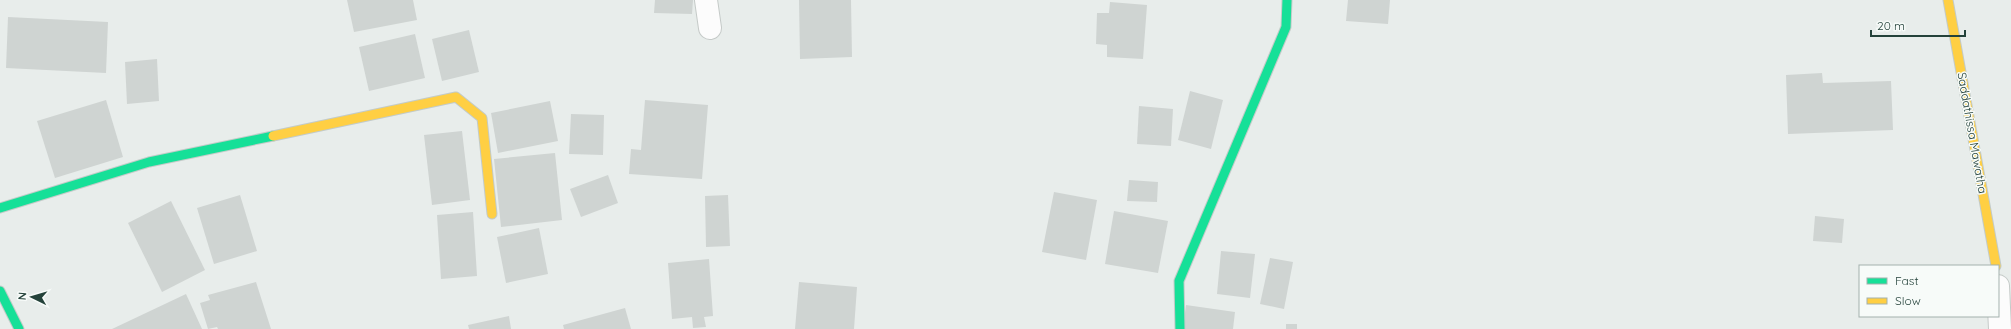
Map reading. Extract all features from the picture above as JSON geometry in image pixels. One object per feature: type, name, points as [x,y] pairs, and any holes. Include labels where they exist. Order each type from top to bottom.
[{"type":"street","points":[[706,0],[710,28]]},
{"type":"street","points":[[1180,329],[1179,281],[1286,27],[1287,0]]},
{"type":"street","name":"Saddathissa Mawatha","points":[[1948,0],[1996,265]]},
{"type":"street","points":[[0,208],[149,162],[456,97],[482,118],[492,214]]},
{"type":"street","points":[[0,291],[19,329]]},
{"type":"street","points":[[1999,308],[2000,329]]},
{"type":"building","points":[[347,0],[413,0],[417,20],[354,32]]},
{"type":"building","points":[[655,0],[693,0],[692,14],[654,13]]},
{"type":"building","points":[[799,0],[851,0],[852,57],[800,59]]},
{"type":"building","points":[[1348,0],[1390,0],[1388,24],[1346,21]]},
{"type":"building","points":[[1110,2],[1147,5],[1143,59],[1107,57],[1107,45],[1096,44],[1097,13],[1109,13]]},
{"type":"building","points":[[8,17],[108,22],[106,73],[6,68]]},
{"type":"building","points":[[469,30],[479,72],[442,81],[432,39]]},
{"type":"building","points":[[415,34],[425,78],[369,91],[359,47]]},
{"type":"building","points":[[157,59],[159,101],[127,104],[125,62]]},
{"type":"building","points":[[1822,73],[1823,83],[1891,81],[1893,130],[1788,134],[1786,75]]},
{"type":"building","points":[[1190,91],[1223,100],[1211,149],[1178,140]]},
{"type":"building","points":[[106,100],[123,157],[55,178],[37,121]]},
{"type":"building","points":[[645,100],[708,105],[702,179],[629,174],[631,149],[641,150]]},
{"type":"building","points":[[550,101],[558,141],[498,153],[491,113]]},
{"type":"building","points":[[1139,106],[1173,109],[1171,146],[1137,144]]},
{"type":"building","points":[[571,114],[604,115],[603,155],[569,154]]},
{"type":"building","points":[[462,131],[470,200],[432,205],[424,135]]},
{"type":"building","points":[[555,153],[562,220],[501,227],[494,159]]},
{"type":"building","points":[[608,175],[618,203],[581,217],[570,189]]},
{"type":"building","points":[[1129,180],[1158,182],[1157,202],[1127,201]]},
{"type":"building","points":[[1054,192],[1097,200],[1086,260],[1042,252]]},
{"type":"building","points":[[240,195],[257,251],[214,264],[197,208]]},
{"type":"building","points":[[728,195],[730,246],[706,247],[705,196]]},
{"type":"building","points":[[171,201],[205,270],[162,292],[128,223]]},
{"type":"building","points":[[1114,211],[1168,221],[1158,273],[1105,264]]},
{"type":"building","points":[[473,212],[477,276],[441,279],[437,215]]},
{"type":"building","points":[[1815,216],[1844,219],[1842,243],[1813,241]]},
{"type":"building","points":[[539,228],[548,274],[506,283],[497,237]]},
{"type":"building","points":[[1221,251],[1255,254],[1250,298],[1217,294]]},
{"type":"building","points":[[1270,258],[1293,262],[1284,309],[1260,304]]},
{"type":"building","points":[[709,259],[713,316],[704,317],[706,327],[693,328],[692,317],[672,319],[668,263]]},
{"type":"building","points":[[256,282],[271,329],[218,329],[217,327],[208,329],[200,303],[210,300],[208,295]]},
{"type":"building","points":[[799,282],[857,287],[854,329],[795,329]]},
{"type":"building","points":[[186,294],[202,329],[112,329]]},
{"type":"building","points":[[1186,305],[1235,312],[1233,329],[1183,329]]},
{"type":"building","points":[[625,308],[631,329],[564,329],[563,325]]},
{"type":"building","points":[[509,316],[511,329],[469,329],[468,325]]},
{"type":"building","points":[[1286,324],[1297,324],[1297,329],[1286,329]]},
{"type":"traffic: fast","points":[[1180,329],[1179,281],[1286,27],[1287,0]]},
{"type":"traffic: fast","points":[[0,208],[149,162],[273,136]]},
{"type":"traffic: fast","points":[[0,291],[19,329]]},
{"type":"traffic: slow","points":[[1948,0],[1996,265]]},
{"type":"traffic: slow","points":[[273,136],[456,97],[482,118],[492,214]]}]
